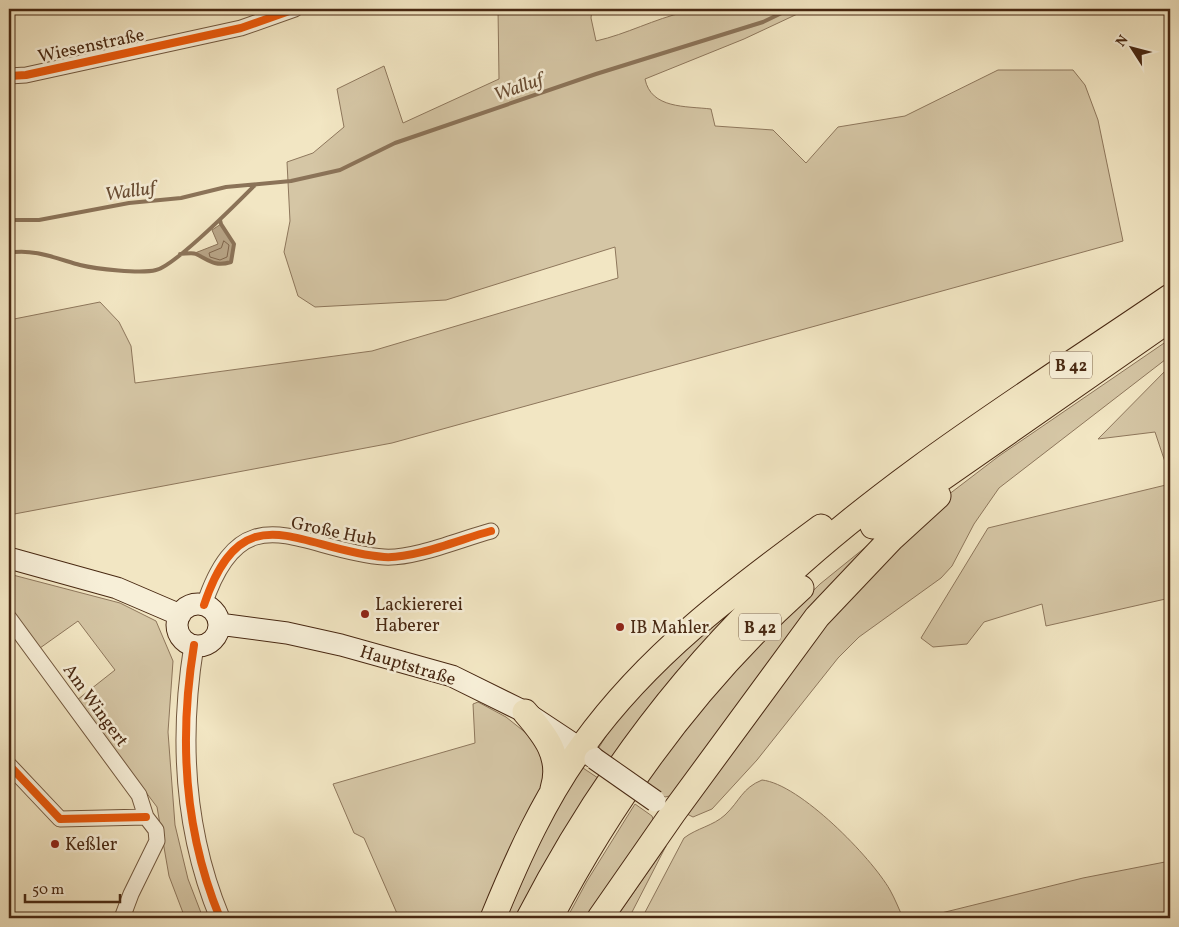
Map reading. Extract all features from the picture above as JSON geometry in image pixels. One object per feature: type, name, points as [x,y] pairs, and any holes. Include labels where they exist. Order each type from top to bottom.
[{"type":"highway","name":"B 42","points":[[529,918],[588,813],[627,755],[669,701],[714,649],[762,599],[813,553],[867,510],[971,433],[1170,297]]},
{"type":"highway","name":"B 42","points":[[550,918],[603,824],[640,768],[687,706],[731,656],[778,608],[821,569],[880,521],[1170,319]]},
{"type":"highway","points":[[600,918],[664,807],[854,576],[942,493],[1044,406]]},
{"type":"highway","points":[[551,795],[588,754],[609,711],[650,666],[686,631],[733,592],[882,484],[971,433]]},
{"type":"highway","points":[[493,918],[514,868],[551,795],[556,779],[555,756],[544,735],[525,712]]},
{"type":"main road","points":[[9,558],[118,588],[180,615]]},
{"type":"main road","points":[[204,605],[215,612],[219,624],[218,630],[212,641],[200,646],[194,646],[184,640],[178,631],[180,615],[190,606],[204,605]]},
{"type":"main road","name":"Hauptstraße","points":[[219,624],[286,633],[390,658],[452,676],[525,712],[664,807]]},
{"type":"street","name":"Wiesenstraße","points":[[9,76],[26,75],[241,28],[295,9]]},
{"type":"street","name":"Große Hub","points":[[204,605],[217,572],[233,550],[254,537],[265,534],[286,535],[372,555],[395,557],[491,531]]},
{"type":"street","name":"Am Wingert","points":[[9,618],[139,795],[146,816],[156,830],[157,840],[131,894],[122,918]]},
{"type":"street","points":[[194,646],[186,711],[187,779],[197,845],[220,918]]},
{"type":"street","points":[[9,765],[60,819],[146,816]]},
{"type":"shaded area","points":[[731,7],[808,9],[744,39],[645,79],[654,96],[662,101],[681,106],[711,109],[715,126],[773,130],[806,163],[838,127],[905,116],[998,70],[1073,70],[1085,85],[1098,120],[1123,241],[392,443],[9,515],[9,320],[100,302],[119,322],[131,346],[135,383],[372,351],[618,278],[615,247],[446,300],[315,307],[298,296],[284,252],[290,221],[287,162],[313,153],[344,127],[337,89],[384,66],[403,123],[499,79],[498,9],[592,9],[591,18],[596,41],[651,22],[700,9]]},
{"type":"shaded area","points":[[1170,339],[1170,356],[999,488],[974,524],[952,566],[941,578],[859,637],[838,658],[757,760],[712,809],[693,817],[687,814],[791,660],[948,495],[999,456]]},
{"type":"shaded area","points":[[1170,366],[1170,477],[1155,432],[1098,439]]},
{"type":"shaded area","points":[[1170,484],[1170,598],[1046,626],[1042,604],[984,622],[967,644],[933,647],[921,638],[988,528]]},
{"type":"shaded area","points":[[883,533],[674,795],[665,797],[643,781],[729,673],[820,584]]},
{"type":"shaded area","points":[[9,574],[120,603],[156,621],[173,661],[168,732],[175,825],[188,879],[203,918],[185,918],[169,876],[157,807],[77,700],[115,670],[78,621],[40,648],[9,606]]},
{"type":"shaded area","points":[[765,577],[615,761],[598,749],[626,704]]},
{"type":"shaded area","points":[[478,702],[506,717],[526,733],[551,767],[489,918],[399,918],[364,838],[354,833],[333,784],[475,743],[473,704]]},
{"type":"shaded area","points":[[583,768],[601,780],[521,918],[501,918],[557,798]]},
{"type":"shaded area","points":[[762,780],[778,785],[795,794],[833,824],[881,876],[892,893],[903,918],[642,918],[684,838],[720,819],[745,791]]},
{"type":"shaded area","points":[[635,804],[652,816],[654,822],[593,918],[567,918],[587,881]]},
{"type":"shaded area","points":[[666,846],[631,914],[628,918],[616,918]]},
{"type":"shaded area","points":[[1170,861],[1170,918],[921,918],[1083,878]]},
{"type":"water","points":[[221,224],[234,244],[231,262],[216,264],[195,253],[218,244],[212,230]]},
{"type":"waterway","name":"Walluf","points":[[9,220],[39,220],[129,203],[181,198],[226,187],[291,181],[340,170],[395,143],[596,74],[763,22],[790,9]]},
{"type":"waterway","name":"Walluf","points":[[9,253],[36,253],[80,265],[107,269],[130,271],[156,270],[165,266],[191,246],[255,185]]},
{"type":"waterway","name":"Walluf","points":[[180,254],[194,253],[217,264],[231,262],[234,244],[220,220]]},
{"type":"cycle path","points":[[9,76],[26,75],[241,28],[295,9]]},
{"type":"cycle path","points":[[204,605],[220,569],[237,547],[256,537],[278,535],[354,553],[396,557],[423,552],[491,531]]},
{"type":"cycle path","points":[[194,645],[187,714],[186,749],[188,783],[192,818],[199,852],[220,918]]},
{"type":"cycle path","points":[[9,765],[60,819],[146,817]]},
{"type":"place","name":"Lackiererei Haberer","points":[[365,614]]},
{"type":"place","name":"IB Mahler","points":[[620,627]]},
{"type":"place","name":"Keßler","points":[[55,844]]}]
